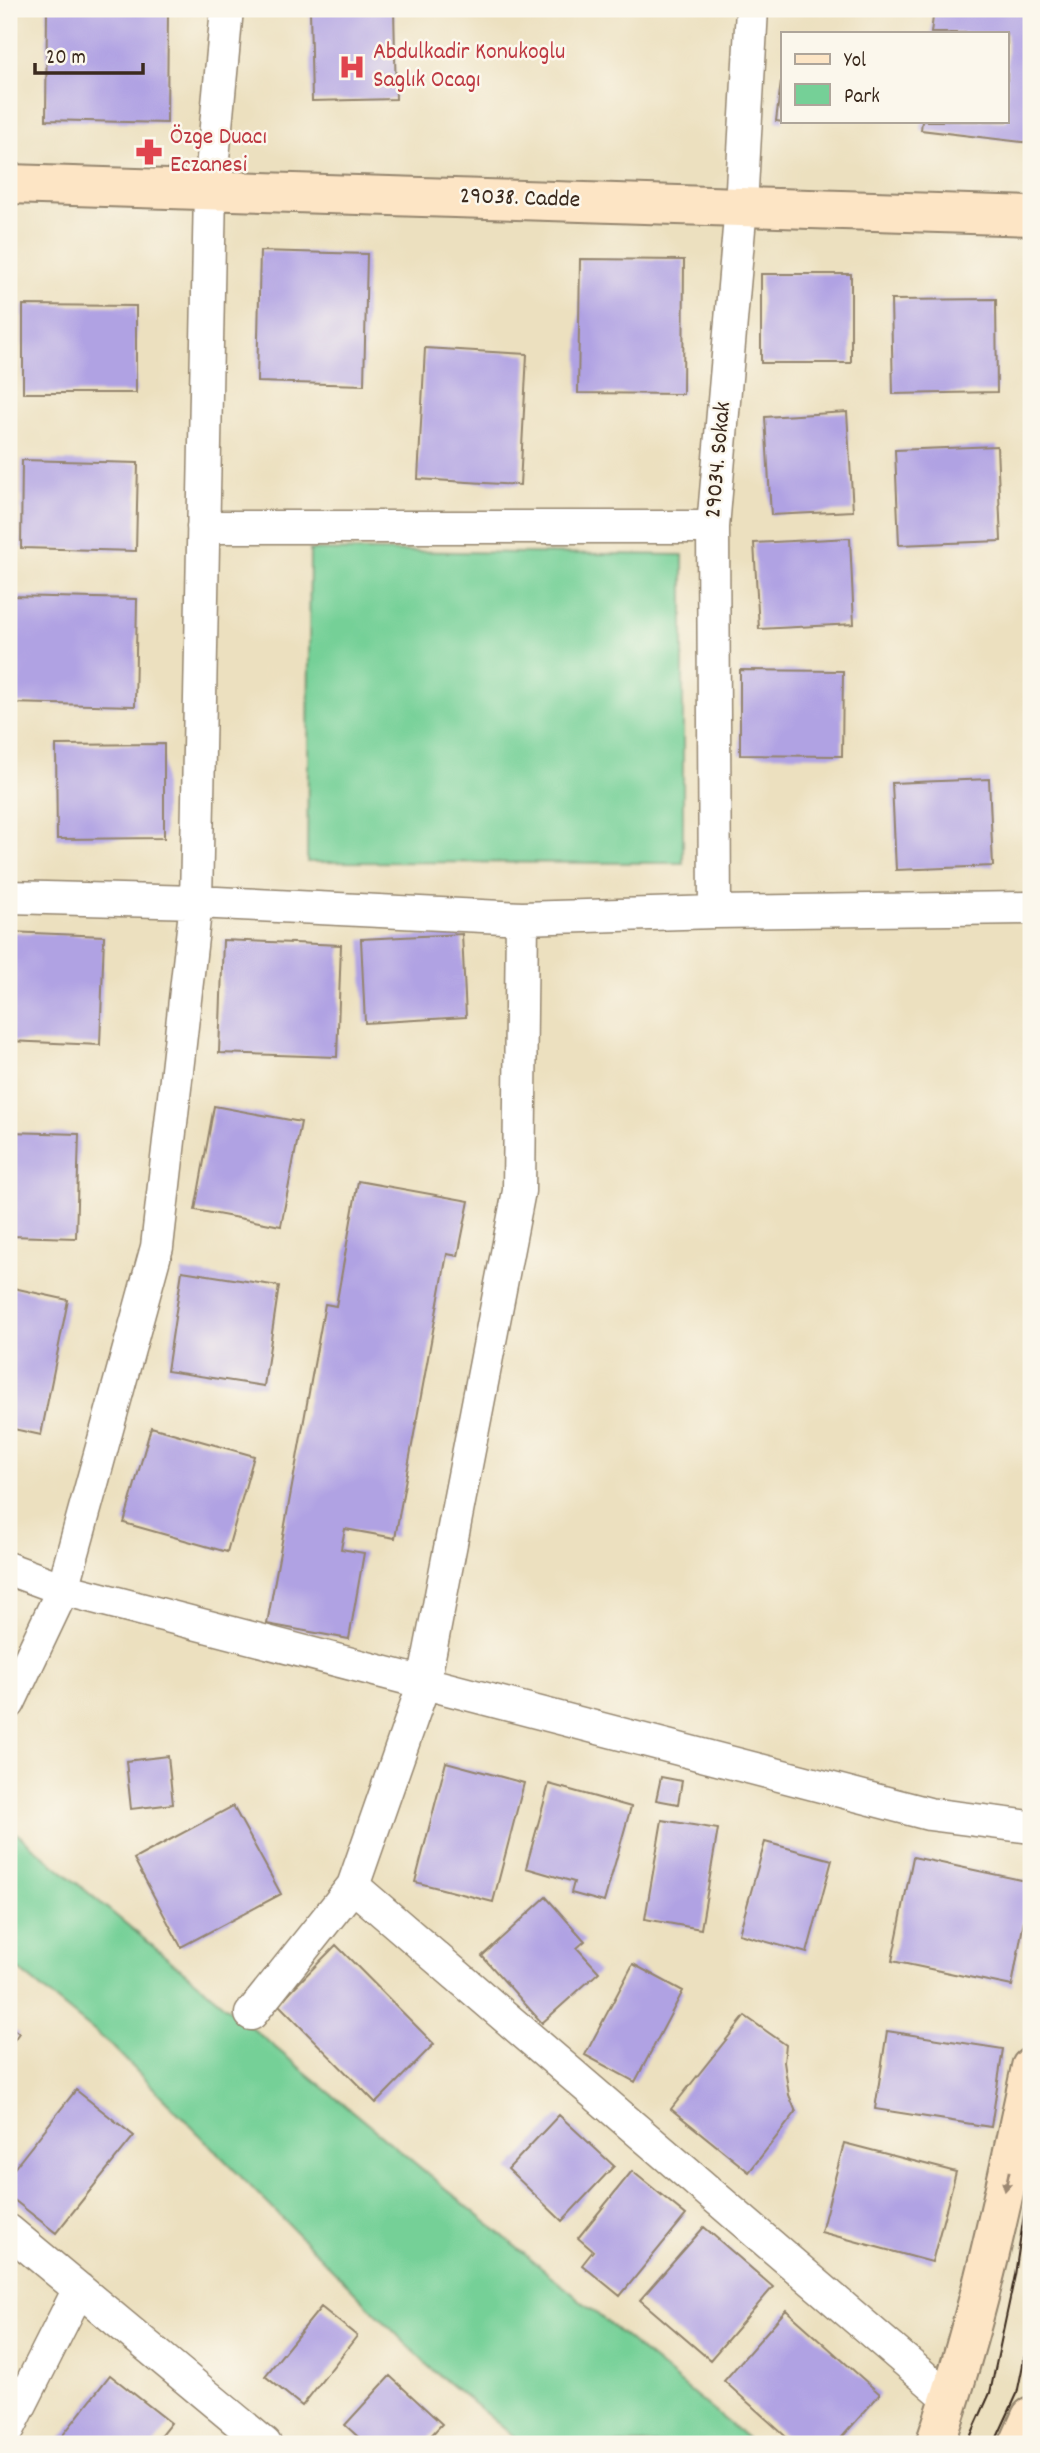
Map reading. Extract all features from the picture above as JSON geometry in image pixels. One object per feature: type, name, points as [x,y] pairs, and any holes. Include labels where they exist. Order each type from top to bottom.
[{"type":"street","points":[[9,1703],[63,1589],[157,1247],[196,902],[210,190],[226,9]]},
{"type":"street","name":"29034. Sokak","points":[[715,912],[712,527],[741,205],[752,9]]},
{"type":"street","name":"29038. Cadde","points":[[9,184],[1031,216]]},
{"type":"street","points":[[204,527],[712,527]]},
{"type":"street","points":[[9,897],[196,902],[522,918],[715,912],[1031,908]]},
{"type":"street","points":[[251,2014],[353,1886],[424,1683],[519,1191],[522,918]]},
{"type":"street","points":[[9,1569],[63,1589],[929,1814],[1031,1827]]},
{"type":"street","points":[[353,1886],[951,2400]]},
{"type":"street","points":[[935,2444],[951,2400],[993,2246],[1031,2067]]},
{"type":"street","points":[[9,2231],[265,2444]]},
{"type":"street","points":[[9,2428],[79,2289]]},
{"type":"street","points":[[1019,2444],[1031,2417]]},
{"type":"green space","points":[[310,550],[683,555],[683,863],[307,862]]},
{"type":"green space","points":[[9,1827],[754,2444],[523,2444],[428,2366],[110,2044],[9,1962]]},
{"type":"building","points":[[47,9],[168,9],[167,123],[46,120]]},
{"type":"building","points":[[310,9],[394,9],[396,99],[312,101]]},
{"type":"building","points":[[934,9],[985,9],[1031,14],[1031,143],[921,130],[922,122],[1009,122],[1009,32],[931,32]]},
{"type":"building","points":[[781,82],[781,122],[776,121]]},
{"type":"building","points":[[260,251],[367,254],[364,385],[257,382]]},
{"type":"building","points":[[580,259],[684,260],[683,394],[578,393]]},
{"type":"building","points":[[761,274],[851,274],[851,363],[761,363]]},
{"type":"building","points":[[996,299],[997,392],[893,394],[891,300]]},
{"type":"building","points":[[23,305],[136,306],[136,393],[23,393]]},
{"type":"building","points":[[425,348],[527,354],[520,485],[418,479]]},
{"type":"building","points":[[847,412],[853,511],[771,515],[765,417]]},
{"type":"building","points":[[997,446],[1001,541],[899,545],[895,450]]},
{"type":"building","points":[[22,460],[138,463],[136,551],[21,548]]},
{"type":"building","points":[[850,538],[854,624],[759,629],[754,543]]},
{"type":"building","points":[[9,596],[137,599],[135,706],[9,703]]},
{"type":"building","points":[[740,670],[843,671],[842,756],[740,755]]},
{"type":"building","points":[[164,744],[164,838],[57,839],[56,745]]},
{"type":"building","points":[[989,779],[993,866],[896,870],[892,783]]},
{"type":"building","points":[[9,932],[104,936],[100,1045],[9,1041]]},
{"type":"building","points":[[462,934],[466,1017],[365,1023],[361,939]]},
{"type":"building","points":[[223,940],[341,945],[337,1057],[219,1053]]},
{"type":"building","points":[[214,1106],[301,1122],[281,1226],[195,1210]]},
{"type":"building","points":[[9,1132],[79,1134],[76,1238],[9,1236]]},
{"type":"building","points":[[358,1181],[469,1201],[458,1256],[447,1254],[395,1538],[345,1529],[341,1549],[364,1553],[349,1639],[267,1624],[325,1304],[336,1306]]},
{"type":"building","points":[[182,1271],[279,1286],[264,1386],[167,1371]]},
{"type":"building","points":[[9,1287],[68,1300],[41,1435],[9,1428]]},
{"type":"building","points":[[151,1427],[254,1456],[227,1552],[124,1523]]},
{"type":"building","points":[[168,1756],[173,1804],[131,1809],[126,1761]]},
{"type":"building","points":[[446,1762],[524,1783],[493,1902],[415,1882]]},
{"type":"building","points":[[661,1777],[682,1781],[678,1804],[656,1800]]},
{"type":"building","points":[[549,1784],[631,1807],[604,1902],[571,1893],[574,1882],[526,1868]]},
{"type":"building","points":[[233,1806],[281,1894],[181,1947],[134,1859]]},
{"type":"building","points":[[662,1820],[718,1829],[701,1929],[645,1919]]},
{"type":"building","points":[[765,1842],[832,1860],[807,1953],[739,1934]]},
{"type":"building","points":[[913,1857],[1031,1882],[1012,1986],[892,1961]]},
{"type":"building","points":[[546,1897],[585,1941],[577,1948],[599,1972],[542,2023],[482,1956]]},
{"type":"building","points":[[336,1945],[434,2044],[376,2103],[278,2004]]},
{"type":"building","points":[[633,1964],[683,1991],[635,2082],[585,2055]]},
{"type":"building","points":[[745,2016],[786,2045],[784,2062],[789,2095],[796,2112],[749,2172],[671,2109]]},
{"type":"building","points":[[9,2026],[19,2033],[9,2047]]},
{"type":"building","points":[[887,2031],[1003,2049],[991,2127],[875,2109]]},
{"type":"building","points":[[76,2090],[134,2136],[56,2233],[9,2196],[9,2175]]},
{"type":"building","points":[[559,2115],[614,2166],[562,2221],[508,2169]]},
{"type":"building","points":[[844,2143],[956,2172],[932,2262],[821,2232]]},
{"type":"building","points":[[632,2171],[686,2215],[620,2296],[582,2265],[593,2251],[578,2238]]},
{"type":"building","points":[[704,2227],[773,2287],[710,2360],[640,2300]]},
{"type":"building","points":[[321,2307],[357,2336],[302,2406],[265,2376]]},
{"type":"building","points":[[786,2310],[880,2394],[836,2444],[794,2444],[724,2381]]},
{"type":"building","points":[[110,2375],[171,2423],[154,2444],[56,2444]]},
{"type":"building","points":[[390,2376],[442,2424],[423,2444],[366,2444],[345,2425]]},
{"type":"tram line","points":[[967,2444],[990,2393],[1015,2275],[1031,2168]]},
{"type":"tram line","points":[[994,2444],[1017,2394],[1031,2325]]},
{"type":"place","name":"Abdulkadir Konukoglu Saglık Ocagı","points":[[352,67]]},
{"type":"place","name":"Özge Duacı Eczanesi","points":[[149,152]]}]
